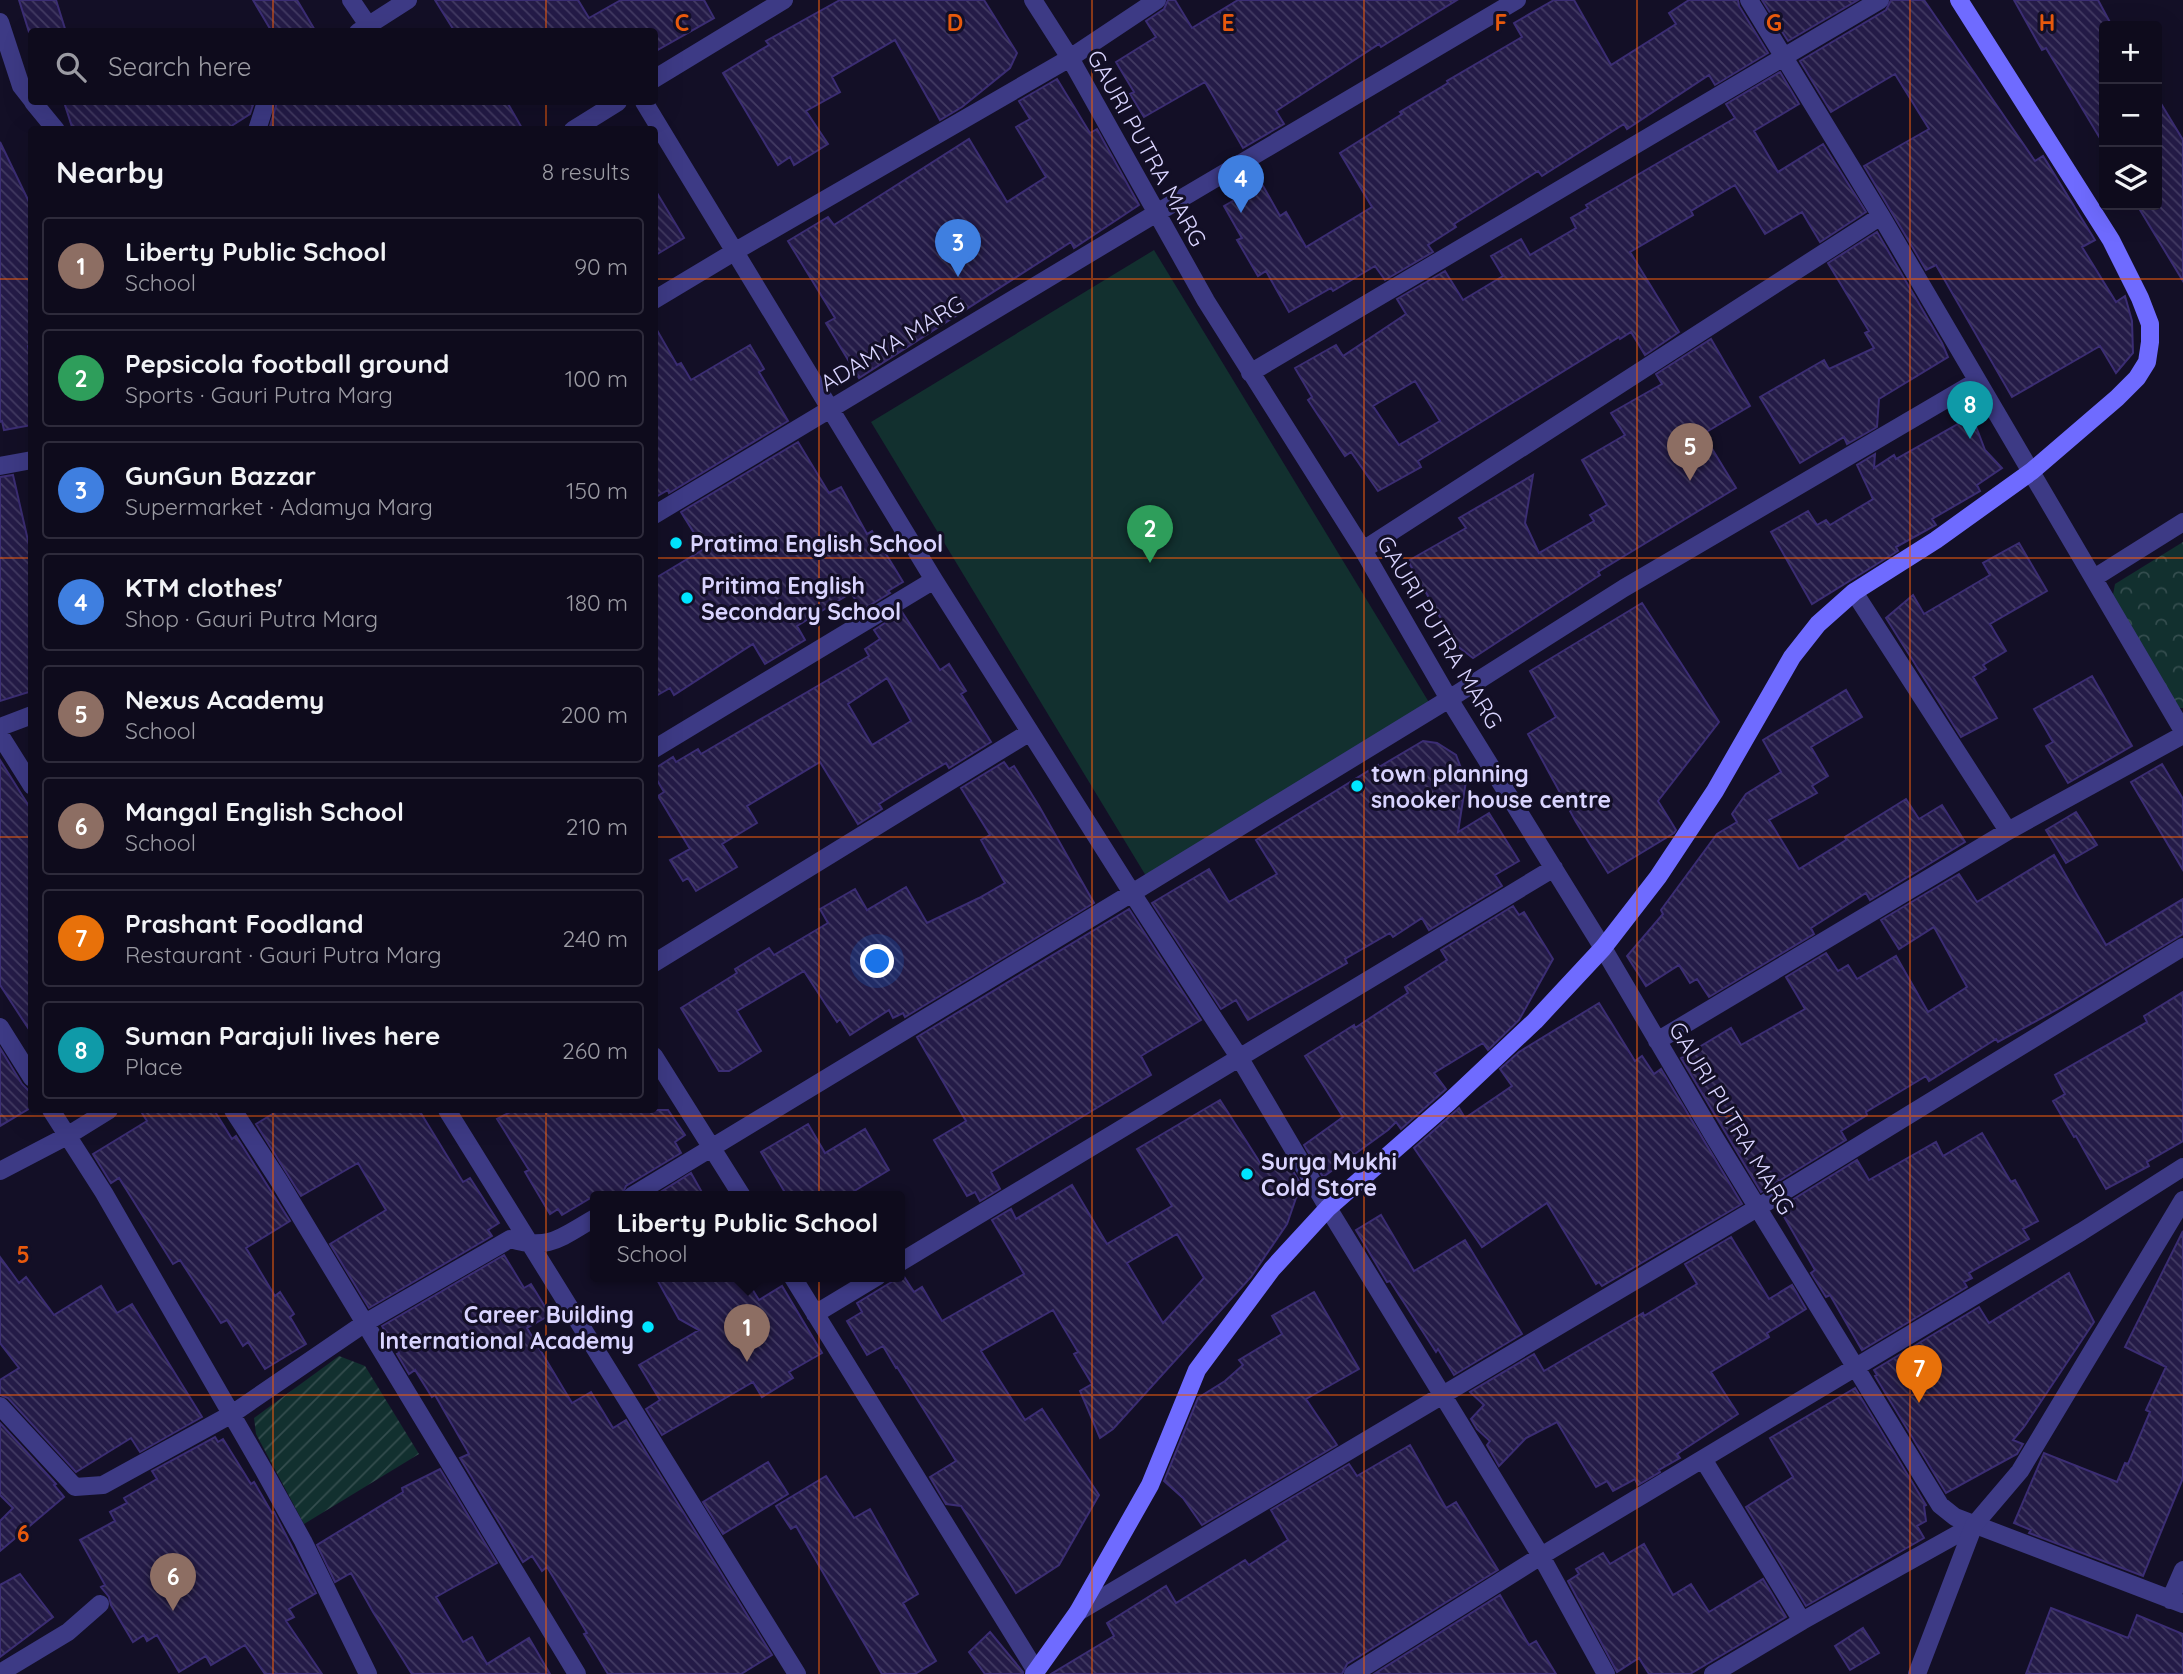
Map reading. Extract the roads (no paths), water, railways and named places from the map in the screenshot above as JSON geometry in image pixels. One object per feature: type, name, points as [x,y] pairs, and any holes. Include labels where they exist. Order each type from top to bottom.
[{"type":"main road","points":[[1035,1673],[1078,1612],[1150,1485],[1197,1370],[1272,1269],[1328,1208],[1448,1103],[1535,1021],[1603,948],[1658,877],[1715,791],[1792,657],[1818,624],[1854,592],[1936,540],[2032,471],[2117,398],[2137,378],[2147,362],[2150,324],[2111,240],[1959,0]]},
{"type":"street","points":[[351,0],[363,28],[408,0]]},
{"type":"street","points":[[658,77],[784,0]]},
{"type":"street","name":"GAURI PUTRA MARG","points":[[1033,0],[1070,58],[1155,214],[1250,373],[1363,550],[1449,699],[1940,1505],[1955,1517],[1974,1525],[2177,1602]]},
{"type":"street","points":[[658,298],[1070,58],[1157,0]]},
{"type":"street","name":"ADAMYA MARG","points":[[658,512],[1517,0]]},
{"type":"street","points":[[1657,1041],[2008,831],[2183,733],[2032,471],[1749,0]]},
{"type":"street","points":[[1250,373],[1880,0]]},
{"type":"street","points":[[0,22],[21,86],[28,96]]},
{"type":"street","points":[[35,105],[53,126]]},
{"type":"street","points":[[258,126],[265,105]]},
{"type":"street","points":[[579,126],[613,105]]},
{"type":"street","points":[[646,105],[934,580],[1239,1057],[1541,1556],[1606,1674]]},
{"type":"street","points":[[1363,550],[1881,216]]},
{"type":"street","points":[[641,1191],[1449,699],[1624,588],[1977,381]]},
{"type":"street","points":[[0,466],[28,461]]},
{"type":"street","points":[[2094,578],[2183,522]]},
{"type":"street","points":[[658,747],[934,580]]},
{"type":"street","points":[[1854,592],[2008,831]]},
{"type":"street","points":[[0,727],[28,716]]},
{"type":"street","points":[[658,961],[1030,732]]},
{"type":"street","points":[[0,735],[28,780]]},
{"type":"street","points":[[905,1259],[1554,868]]},
{"type":"street","points":[[1078,1612],[1757,1208],[2183,947]]},
{"type":"street","points":[[0,1027],[28,1072]]},
{"type":"street","points":[[658,1062],[739,1191]]},
{"type":"street","points":[[53,1113],[104,1193],[232,1414],[303,1541],[368,1674]]},
{"type":"street","points":[[0,1171],[105,1113]]},
{"type":"street","points":[[235,1113],[279,1181],[577,1674]]},
{"type":"street","points":[[449,1113],[797,1674]]},
{"type":"street","points":[[1353,1674],[1541,1556],[2081,1232],[2183,1167]]},
{"type":"street","points":[[1917,1674],[1974,1525],[2020,1471],[2183,1200]]},
{"type":"street","points":[[0,1406],[75,1487],[103,1485],[232,1414],[365,1323],[510,1239],[530,1245],[552,1243],[590,1221]]},
{"type":"street","points":[[796,1282],[1035,1673]]},
{"type":"street","points":[[815,1314],[868,1282]]},
{"type":"street","points":[[1703,1460],[1802,1621]]},
{"type":"street","points":[[1713,1674],[1974,1525]]},
{"type":"street","points":[[2177,1602],[2183,1570]]},
{"type":"street","points":[[0,1673],[68,1632],[100,1604]]},
{"type":"place","name":"KTM clothes'","points":[[1241,213]]},
{"type":"place","name":"GunGun Bazzar","points":[[958,277]]},
{"type":"place","name":"Suman Parajuli lives here","points":[[1970,439]]},
{"type":"place","name":"Nexus Academy","points":[[1690,481]]},
{"type":"place","name":"Pratima English School","points":[[676,543]]},
{"type":"place","name":"Pepsicola football ground","points":[[1150,563]]},
{"type":"place","name":"Pritima English Secondary School","points":[[687,598]]},
{"type":"place","name":"town planning snooker house centre","points":[[1357,786]]},
{"type":"place","name":"Surya Mukhi Cold Store","points":[[1247,1174]]},
{"type":"place","name":"Career Building International Academy","points":[[648,1327]]},
{"type":"place","name":"Liberty Public School","points":[[747,1362]]},
{"type":"place","name":"Prashant Foodland","points":[[1919,1403]]},
{"type":"place","name":"Mangal English School","points":[[173,1611]]}]
